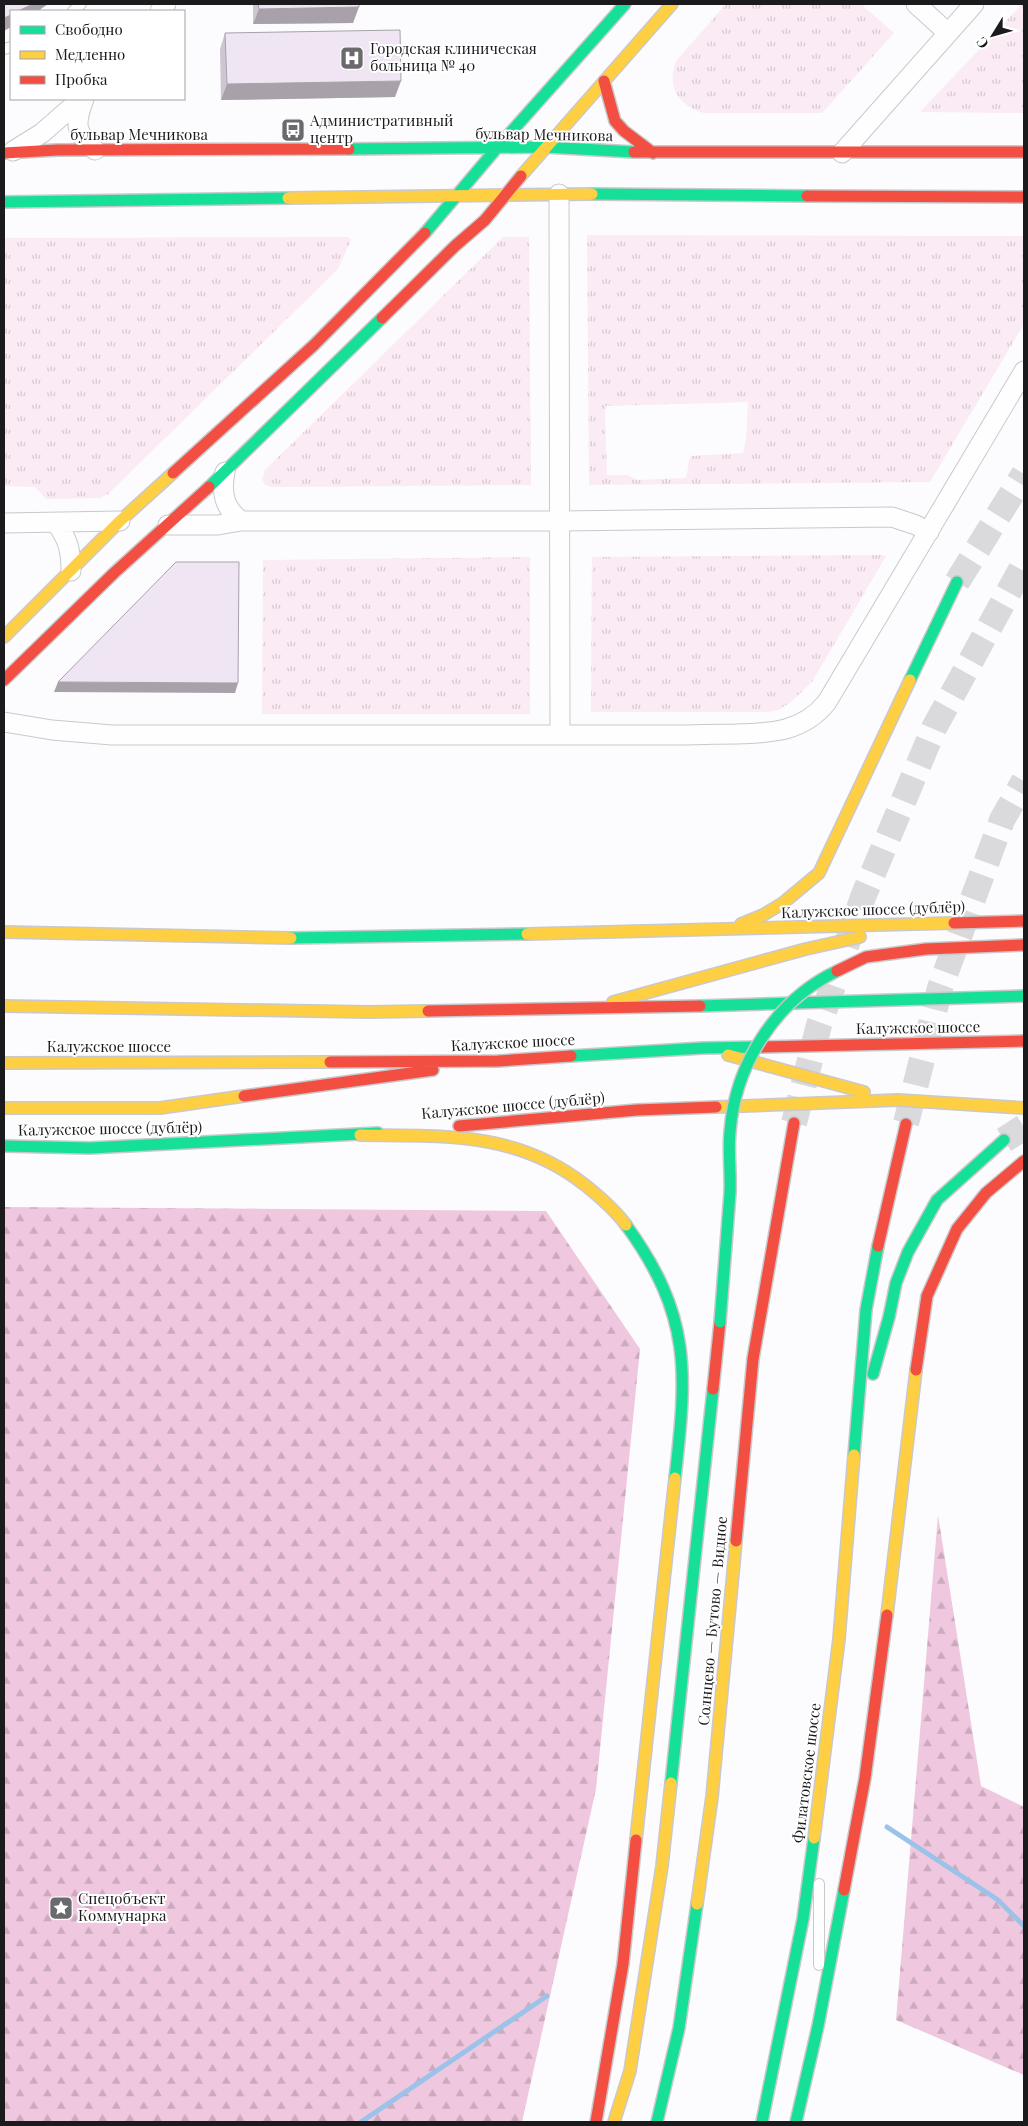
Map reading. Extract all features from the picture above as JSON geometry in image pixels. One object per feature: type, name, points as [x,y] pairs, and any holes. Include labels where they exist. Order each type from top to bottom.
[{"type":"main road","points":[[4,637],[120,521],[314,346],[437,221],[496,149],[625,4]]},
{"type":"main road","points":[[4,680],[114,573],[168,526],[225,472],[455,246],[484,220],[545,147],[672,4]]},
{"type":"main road","points":[[604,81],[614,121],[653,153]]},
{"type":"main road","name":"бульвар Мечникова","points":[[7,153],[94,150],[496,149],[545,147],[653,153],[1024,152]]},
{"type":"main road","points":[[4,202],[506,194],[1024,197]]},
{"type":"main road","points":[[726,929],[763,916],[796,895],[819,873],[958,582]]},
{"type":"main road","name":"Калужское шоссе (дублёр)","points":[[4,932],[316,939],[1024,921]]},
{"type":"main road","points":[[586,1009],[806,949],[914,924]]},
{"type":"main road","points":[[4,926],[24,931]]},
{"type":"main road","points":[[614,2122],[630,2071],[662,1866],[720,1322],[730,1190],[730,1131],[739,1084],[759,1040],[780,1013],[818,980],[866,958],[926,949],[1024,945]]},
{"type":"main road","name":"Калужское шоссе","points":[[4,1006],[368,1012],[586,1009],[1024,996]]},
{"type":"main road","name":"Калужское шоссе","points":[[4,1063],[498,1061],[703,1048],[1024,1041]]},
{"type":"main road","points":[[703,1048],[838,1086],[898,1100]]},
{"type":"main road","points":[[4,1108],[160,1108],[498,1061]]},
{"type":"main road","name":"Калужское шоссе (дублёр)","points":[[4,1146],[90,1148],[360,1134],[637,1110],[898,1100],[1024,1108]]},
{"type":"main road","name":"Солнцево — Бутово — Видное","points":[[657,2122],[679,2028],[711,1806],[753,1359],[794,1123]]},
{"type":"main road","points":[[858,1425],[866,1310],[884,1213],[906,1124]]},
{"type":"main road","points":[[360,1134],[483,1139],[512,1146],[549,1162],[578,1180],[607,1202],[626,1223],[644,1248],[657,1272],[676,1320],[684,1375],[683,1401],[633,1882],[623,1964],[596,2122]]},
{"type":"main road","points":[[858,1425],[889,1317],[896,1284],[908,1252],[937,1200],[1004,1140]]},
{"type":"main road","points":[[796,2122],[818,2026],[865,1778],[891,1587],[919,1342],[927,1296],[939,1266],[958,1229],[986,1192],[1024,1161]]},
{"type":"main road","name":"Филатовское шоссе","points":[[762,2122],[776,2061],[803,1918],[820,1795],[839,1639],[858,1425]]},
{"type":"street","points":[[916,4],[948,33]]},
{"type":"street","points":[[842,152],[974,4]]},
{"type":"street","points":[[7,153],[36,137],[81,100]]},
{"type":"street","points":[[82,100],[78,128],[82,139],[94,150]]},
{"type":"street","points":[[559,194],[560,735]]},
{"type":"street","points":[[4,722],[52,730],[112,735],[560,735],[763,733],[785,731],[805,722],[820,711],[828,702],[1024,371]]},
{"type":"street","points":[[225,472],[223,491],[226,504],[233,515],[241,521]]},
{"type":"street","points":[[168,526],[218,525],[241,521],[560,521],[892,517],[916,525],[929,532]]},
{"type":"street","points":[[4,522],[120,521]]},
{"type":"street","points":[[56,523],[68,541],[71,570]]},
{"type":"lane","points":[[818,2026],[820,1795]]},
{"type":"lane","points":[[606,2061],[662,1866]]},
{"type":"green space","points":[[726,4],[861,4],[894,33],[822,113],[704,113],[695,110],[681,100],[674,86],[674,69],[677,60]]},
{"type":"green space","points":[[1024,4],[1024,113],[920,112]]},
{"type":"green space","points":[[587,235],[1024,236],[1024,324],[930,482],[589,485]],"holes":[[[748,402],[746,441],[743,453],[691,456],[685,478],[637,480],[627,475],[607,475],[606,406]]]},
{"type":"green space","points":[[348,237],[351,240],[338,269],[108,494],[100,498],[46,499],[35,487],[4,486],[4,238]]},
{"type":"green space","points":[[503,237],[529,237],[531,485],[271,487],[265,485],[262,479],[265,470]]},
{"type":"green space","points":[[886,556],[812,682],[791,702],[778,710],[766,712],[591,712],[592,557]]},
{"type":"green space","points":[[530,557],[530,714],[262,714],[263,560]]},
{"type":"green space","points":[[4,1207],[546,1211],[640,1349],[596,1789],[522,2122],[4,2122]]},
{"type":"green space","points":[[938,1515],[981,1786],[1024,1807],[1024,2075],[896,2020]]},
{"type":"building","points":[[4,4],[33,4],[20,10],[10,10],[10,15],[4,18]]},
{"type":"building","points":[[258,4],[359,4],[359,7],[259,9]]},
{"type":"building","points":[[400,30],[401,81],[227,84],[225,33]]},
{"type":"building","points":[[176,562],[239,562],[238,683],[58,682]]},
{"type":"waterway","points":[[887,1827],[998,1900],[1024,1926]]},
{"type":"waterway","points":[[361,2122],[547,1996]]},
{"type":"tunnel","points":[[957,582],[1024,474]]},
{"type":"tunnel","points":[[846,946],[863,897],[934,728],[1024,564]]},
{"type":"tunnel","points":[[906,1123],[940,988],[1002,820],[1024,781]]},
{"type":"tunnel","points":[[794,1123],[819,1025],[834,983]]},
{"type":"tunnel","points":[[1004,1140],[1024,1127]]},
{"type":"traffic: fast","points":[[425,233],[496,149],[625,4]]},
{"type":"traffic: fast","points":[[349,149],[545,147],[634,152]]},
{"type":"traffic: fast","points":[[592,194],[807,196]]},
{"type":"traffic: fast","points":[[4,202],[288,198]]},
{"type":"traffic: fast","points":[[209,487],[382,318]]},
{"type":"traffic: fast","points":[[910,680],[957,582]]},
{"type":"traffic: fast","points":[[291,938],[527,934]]},
{"type":"traffic: fast","points":[[720,1322],[730,1193],[730,1132],[740,1082],[762,1037],[778,1017],[795,999],[815,983],[837,971]]},
{"type":"traffic: fast","points":[[700,1006],[1024,996]]},
{"type":"traffic: fast","points":[[571,1056],[703,1048],[762,1047]]},
{"type":"traffic: fast","points":[[4,1146],[90,1148],[378,1133]]},
{"type":"traffic: fast","points":[[873,1374],[889,1317],[896,1283],[908,1252],[937,1200],[1004,1140]]},
{"type":"traffic: fast","points":[[626,1225],[648,1258],[663,1288],[674,1317],[680,1346],[682,1407],[675,1478]]},
{"type":"traffic: fast","points":[[854,1455],[866,1310],[878,1246]]},
{"type":"traffic: fast","points":[[671,1783],[713,1389]]},
{"type":"traffic: fast","points":[[762,2122],[803,1919],[814,1838]]},
{"type":"traffic: fast","points":[[796,2122],[818,2026],[844,1890]]},
{"type":"traffic: fast","points":[[657,2122],[679,2028],[697,1904]]},
{"type":"traffic: slow","points":[[521,176],[672,4]]},
{"type":"traffic: slow","points":[[288,198],[592,194]]},
{"type":"traffic: slow","points":[[4,637],[120,521],[173,473]]},
{"type":"traffic: slow","points":[[741,924],[763,915],[783,903],[819,873],[910,680]]},
{"type":"traffic: slow","points":[[527,934],[954,923]]},
{"type":"traffic: slow","points":[[4,932],[291,938]]},
{"type":"traffic: slow","points":[[613,1002],[806,949],[860,937]]},
{"type":"traffic: slow","points":[[4,1006],[368,1012],[428,1011]]},
{"type":"traffic: slow","points":[[728,1055],[864,1092]]},
{"type":"traffic: slow","points":[[4,1063],[330,1062]]},
{"type":"traffic: slow","points":[[4,1108],[160,1108],[244,1096]]},
{"type":"traffic: slow","points":[[716,1107],[898,1100],[1024,1108]]},
{"type":"traffic: slow","points":[[360,1135],[449,1137],[478,1140],[506,1146],[533,1155],[559,1167],[585,1185],[607,1204],[626,1225]]},
{"type":"traffic: slow","points":[[887,1615],[916,1370]]},
{"type":"traffic: slow","points":[[814,1838],[839,1639],[854,1455]]},
{"type":"traffic: slow","points":[[636,1840],[675,1478]]},
{"type":"traffic: slow","points":[[697,1904],[712,1797],[736,1541]]},
{"type":"traffic: slow","points":[[614,2122],[630,2071],[662,1866],[671,1783]]},
{"type":"traffic: jam","points":[[604,81],[615,121],[624,131],[653,153]]},
{"type":"traffic: jam","points":[[4,153],[57,150],[349,149]]},
{"type":"traffic: jam","points":[[634,152],[1024,152]]},
{"type":"traffic: jam","points":[[382,318],[455,246],[485,220],[521,176]]},
{"type":"traffic: jam","points":[[807,196],[1024,197]]},
{"type":"traffic: jam","points":[[173,473],[314,345],[425,233]]},
{"type":"traffic: jam","points":[[4,680],[114,573],[209,487]]},
{"type":"traffic: jam","points":[[954,923],[1024,921]]},
{"type":"traffic: jam","points":[[837,971],[866,957],[926,949],[1024,945]]},
{"type":"traffic: jam","points":[[428,1011],[700,1006]]},
{"type":"traffic: jam","points":[[762,1047],[1024,1041]]},
{"type":"traffic: jam","points":[[330,1062],[498,1061],[571,1056]]},
{"type":"traffic: jam","points":[[244,1096],[433,1070]]},
{"type":"traffic: jam","points":[[459,1126],[637,1110],[716,1107]]},
{"type":"traffic: jam","points":[[736,1541],[753,1359],[794,1123]]},
{"type":"traffic: jam","points":[[878,1246],[906,1124]]},
{"type":"traffic: jam","points":[[916,1370],[927,1296],[957,1229],[986,1193],[1024,1161]]},
{"type":"traffic: jam","points":[[713,1389],[720,1322]]},
{"type":"traffic: jam","points":[[844,1890],[865,1778],[887,1615]]},
{"type":"traffic: jam","points":[[596,2122],[623,1964],[636,1840]]},
{"type":"place","name":"Городская клиническая больница № 40","points":[[352,58]]},
{"type":"place","name":"Административный центр","points":[[293,130]]},
{"type":"place","name":"Спецобъект Коммунарка","points":[[61,1908]]}]
